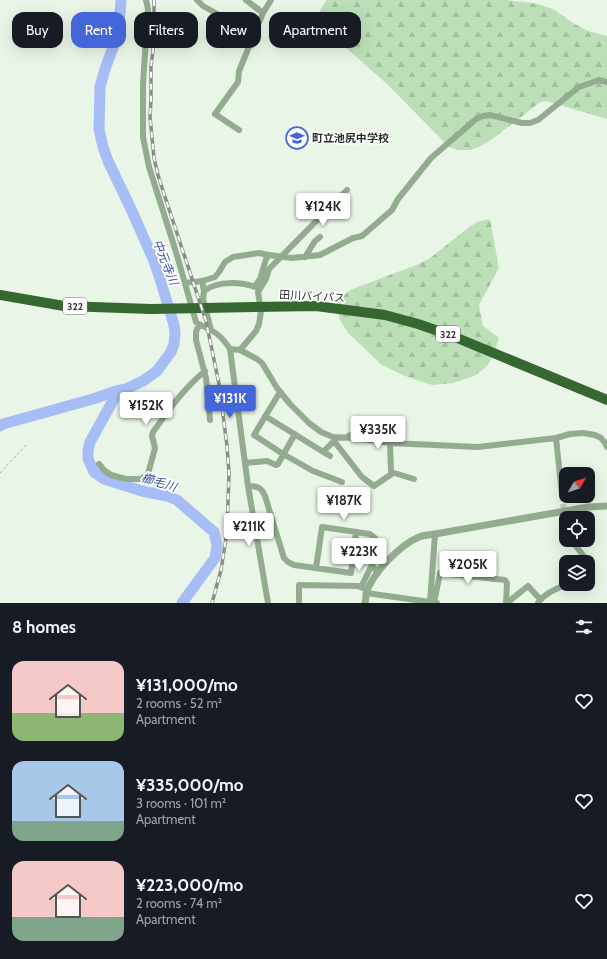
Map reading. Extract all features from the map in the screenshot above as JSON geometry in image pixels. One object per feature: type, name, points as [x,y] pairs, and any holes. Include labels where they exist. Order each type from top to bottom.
[{"type":"highway","name":"田川バイパス","points":[[0,295],[64,306],[151,310],[255,306],[316,306],[385,315],[450,335],[607,400]]},
{"type":"street","points":[[146,0],[148,9],[143,84],[143,137],[149,167],[196,322],[221,336],[230,349],[248,486],[268,603]]},
{"type":"street","points":[[197,0],[203,6],[214,12]]},
{"type":"street","points":[[246,0],[264,13]]},
{"type":"street","points":[[239,130],[215,114],[238,82],[239,71],[271,0]]},
{"type":"street","points":[[184,283],[202,281],[215,277],[225,262],[233,257],[259,253],[292,258],[320,255],[353,238],[362,236],[392,210],[398,198],[431,158],[476,119],[490,115],[522,123],[530,123],[538,120],[579,87],[598,80],[607,82]]},
{"type":"street","points":[[258,287],[266,279],[269,269],[347,190]]},
{"type":"street","points":[[305,256],[315,241],[320,237]]},
{"type":"street","points":[[240,350],[256,331],[259,324],[261,311],[258,287],[266,259],[269,255]]},
{"type":"street","points":[[202,281],[204,291],[203,299],[211,330]]},
{"type":"street","points":[[204,291],[209,287],[220,284],[235,283],[258,287]]},
{"type":"street","points":[[199,324],[196,332],[196,340],[206,378],[210,420]]},
{"type":"street","points":[[230,349],[240,350],[262,363],[280,392],[290,404],[309,423],[321,432],[336,439],[362,477],[374,486],[393,473]]},
{"type":"street","points":[[99,464],[111,475],[121,478],[141,479],[148,474],[155,448],[152,436],[153,432],[192,381],[204,371]]},
{"type":"street","points":[[243,446],[249,437],[254,435],[280,392]]},
{"type":"street","points":[[265,416],[330,456]]},
{"type":"street","points":[[346,438],[366,426]]},
{"type":"street","points":[[323,452],[336,439],[346,438],[390,443],[478,448],[583,433],[595,435],[601,438],[607,447]]},
{"type":"street","points":[[245,463],[267,462],[276,465],[278,464],[295,434]]},
{"type":"street","points":[[254,435],[313,471],[342,482]]},
{"type":"street","points":[[556,438],[559,467]]},
{"type":"street","points":[[390,443],[391,472],[414,479]]},
{"type":"street","points":[[248,486],[256,486],[265,496],[284,558],[294,565],[351,573],[356,532]]},
{"type":"street","points":[[365,603],[367,592],[373,579],[390,557],[419,537],[588,507],[607,506]]},
{"type":"street","points":[[316,568],[322,527],[370,534],[376,541],[372,565],[361,587]]},
{"type":"street","points":[[434,603],[435,534]]},
{"type":"street","points":[[577,547],[583,555]]},
{"type":"street","points":[[372,565],[378,573]]},
{"type":"street","points":[[434,603],[440,573],[505,580],[507,583],[506,603]]},
{"type":"street","points":[[299,603],[299,586],[358,586],[367,592],[397,600],[434,603]]},
{"type":"street","points":[[506,603],[528,586],[539,601],[552,590],[559,587]]},
{"type":"path","points":[[0,473],[26,444]]},
{"type":"green space","points":[[326,0],[506,0],[538,4],[555,10],[573,23],[588,31],[607,36],[607,119],[545,101],[539,103],[491,140],[477,148],[470,150],[458,150],[449,147],[388,85],[346,48],[361,48],[361,12],[320,11]]},
{"type":"green space","points":[[490,219],[499,268],[479,305],[483,326],[499,338],[492,358],[485,368],[474,376],[453,383],[432,385],[405,376],[382,365],[348,333],[339,318],[339,303],[345,294],[350,290],[429,259],[477,222]]},
{"type":"waterway","name":"中元寺川","points":[[0,426],[126,389],[143,381],[157,371],[171,352],[174,344],[174,325],[154,261],[108,161],[99,129],[100,87],[114,45],[121,0]]},
{"type":"waterway","name":"櫛毛川","points":[[116,391],[115,397],[90,442],[88,459],[94,472],[104,479],[177,500],[214,532],[217,545],[215,558],[182,603]]},
{"type":"tunnel","points":[[563,503],[564,511]]},
{"type":"railway","points":[[154,0],[150,117],[154,158],[165,197],[206,321],[219,384],[227,446],[229,473],[227,532],[221,570],[212,603]]},
{"type":"place","name":"町立池尻中学校","points":[[297,138]]}]
